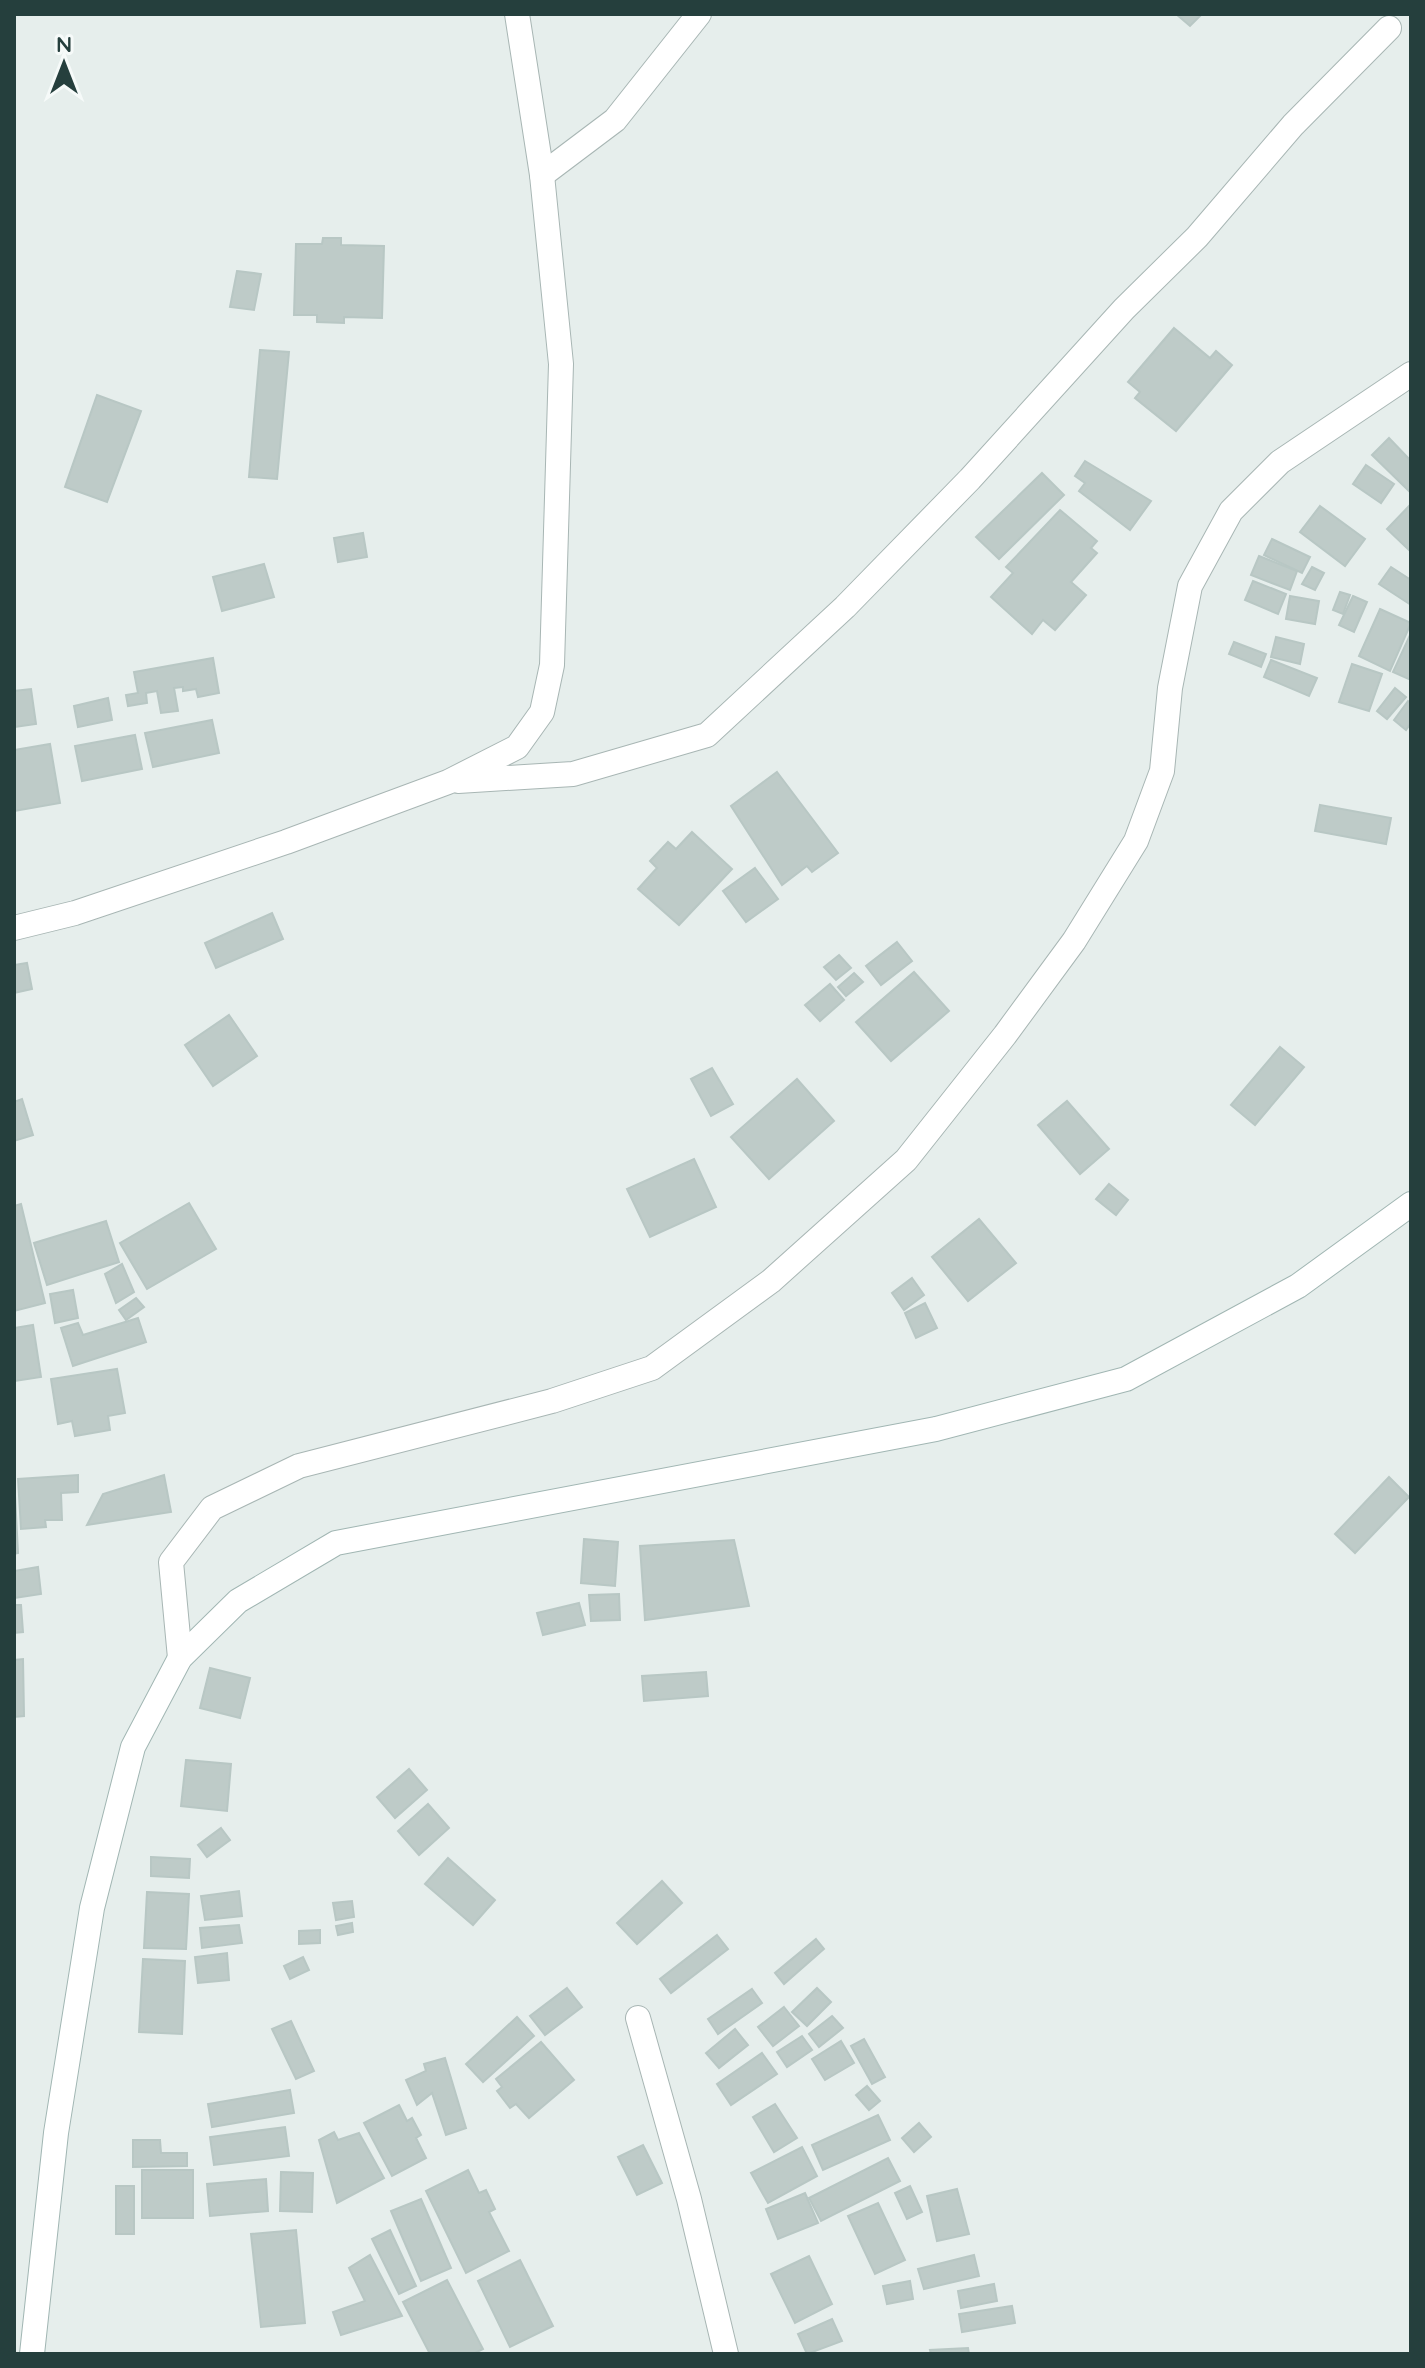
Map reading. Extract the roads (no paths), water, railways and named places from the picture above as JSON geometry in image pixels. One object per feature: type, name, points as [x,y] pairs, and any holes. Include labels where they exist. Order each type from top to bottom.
[{"type":"street","points":[[14,928],[75,913],[256,853],[448,782],[517,747],[542,712],[552,665],[561,364],[542,175],[517,14]]},
{"type":"street","points":[[542,175],[615,120],[699,14]]},
{"type":"street","points":[[448,782],[573,774],[707,735],[845,607],[970,479],[1124,309],[1197,237],[1293,125],[1389,28]]},
{"type":"street","points":[[180,1658],[171,1562],[212,1508],[299,1466],[552,1401],[652,1368],[771,1281],[906,1160],[1005,1035],[1074,941],[1136,841],[1162,771],[1170,688],[1190,586],[1231,511],[1280,462],[1411,374]]},
{"type":"street","points":[[32,2354],[56,2133],[92,1908],[133,1747],[180,1658],[238,1601],[336,1543],[936,1429],[1126,1379],[1298,1286],[1411,1204]]},
{"type":"street","points":[[638,2018],[689,2199],[726,2354]]}]
